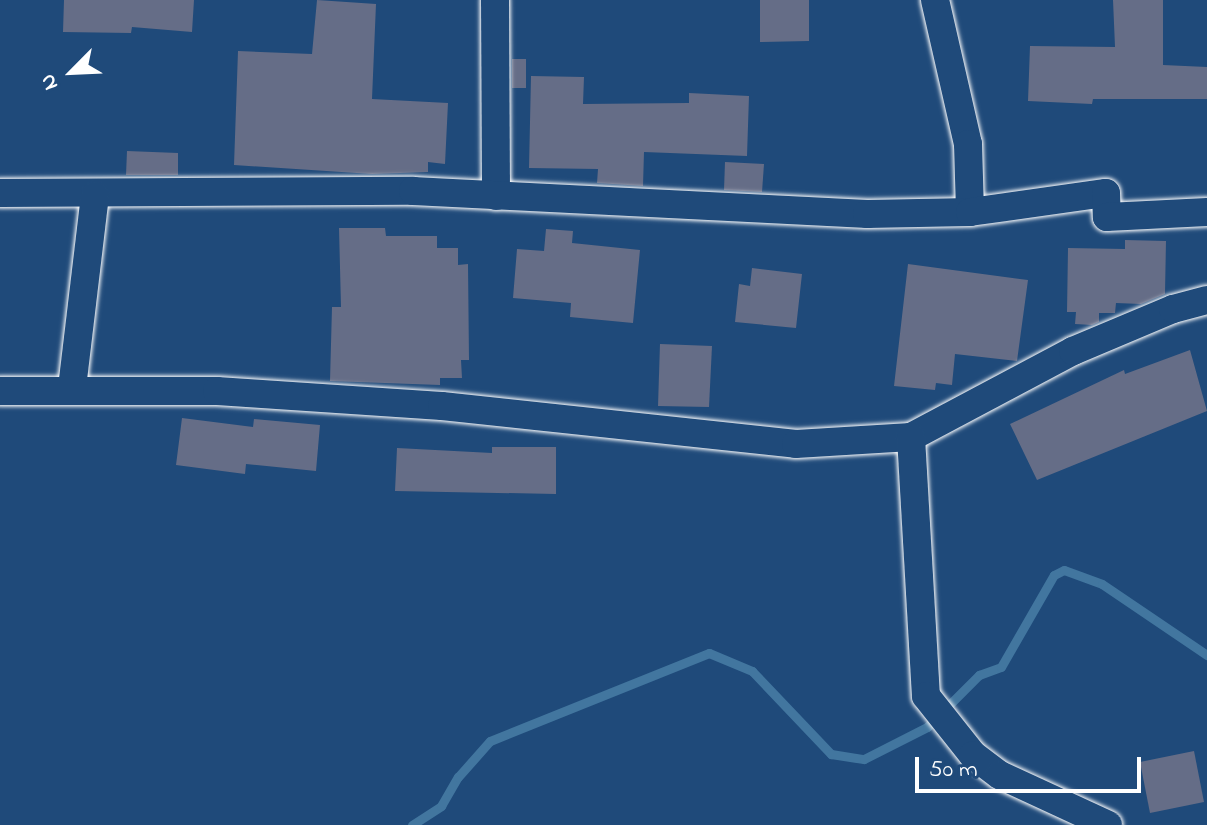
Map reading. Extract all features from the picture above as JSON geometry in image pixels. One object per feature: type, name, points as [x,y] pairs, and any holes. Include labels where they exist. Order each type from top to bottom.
[{"type":"street","points":[[495,0],[496,196]]},
{"type":"street","points":[[935,0],[968,144],[970,212]]},
{"type":"street","points":[[0,193],[95,195],[413,191],[867,214],[970,212],[1106,193],[1107,217],[1207,212]]},
{"type":"street","points":[[72,388],[95,195]]},
{"type":"street","points":[[0,391],[72,388],[217,391],[442,406],[796,444],[911,437],[1073,351],[1173,309],[1207,300]]},
{"type":"street","points":[[911,437],[926,696],[951,731],[1000,775],[1108,825]]},
{"type":"building","points":[[64,0],[194,0],[192,32],[132,27],[131,33],[63,32]]},
{"type":"building","points":[[317,0],[376,4],[372,99],[448,103],[445,164],[428,162],[428,172],[372,174],[234,165],[238,51],[312,54]]},
{"type":"building","points":[[760,0],[809,0],[809,41],[760,42]]},
{"type":"building","points":[[1113,0],[1163,0],[1163,65],[1207,67],[1207,99],[1093,99],[1092,104],[1028,101],[1030,46],[1115,47]]},
{"type":"building","points":[[512,59],[526,59],[526,88],[512,88]]},
{"type":"building","points":[[531,76],[584,77],[583,104],[689,103],[689,93],[749,96],[747,156],[644,152],[643,186],[597,183],[598,169],[529,168]]},
{"type":"building","points":[[127,151],[178,153],[178,175],[126,175]]},
{"type":"building","points":[[725,162],[764,164],[762,192],[724,190]]},
{"type":"building","points":[[339,228],[385,228],[386,236],[437,236],[437,248],[458,248],[458,265],[468,264],[469,360],[461,360],[462,378],[440,378],[440,385],[330,381],[332,307],[341,307]]},
{"type":"building","points":[[546,229],[573,231],[572,243],[640,250],[633,323],[570,317],[571,303],[513,298],[517,249],[544,251]]},
{"type":"building","points":[[1125,240],[1166,241],[1165,294],[1141,304],[1116,303],[1115,313],[1099,313],[1099,322],[1092,325],[1075,324],[1076,312],[1067,312],[1068,248],[1125,249]]},
{"type":"building","points":[[908,264],[1028,280],[1017,361],[955,354],[952,385],[936,383],[935,390],[894,386]]},
{"type":"building","points":[[752,268],[802,274],[796,328],[735,322],[739,284],[750,286]]},
{"type":"building","points":[[660,344],[712,346],[709,407],[658,406]]},
{"type":"building","points":[[1190,350],[1207,411],[1037,480],[1010,424],[1124,370],[1125,374]]},
{"type":"building","points":[[182,418],[253,427],[254,419],[320,425],[316,471],[246,464],[245,474],[176,465]]},
{"type":"building","points":[[492,447],[556,447],[556,494],[395,491],[397,448],[492,453]]},
{"type":"building","points":[[1194,751],[1204,802],[1150,813],[1140,762]]},
{"type":"waterway","points":[[412,825],[441,806],[458,777],[490,741],[709,653],[752,671],[831,754],[864,759],[927,727],[979,675],[1001,667],[1054,575],[1064,570],[1102,584],[1207,655]]}]
